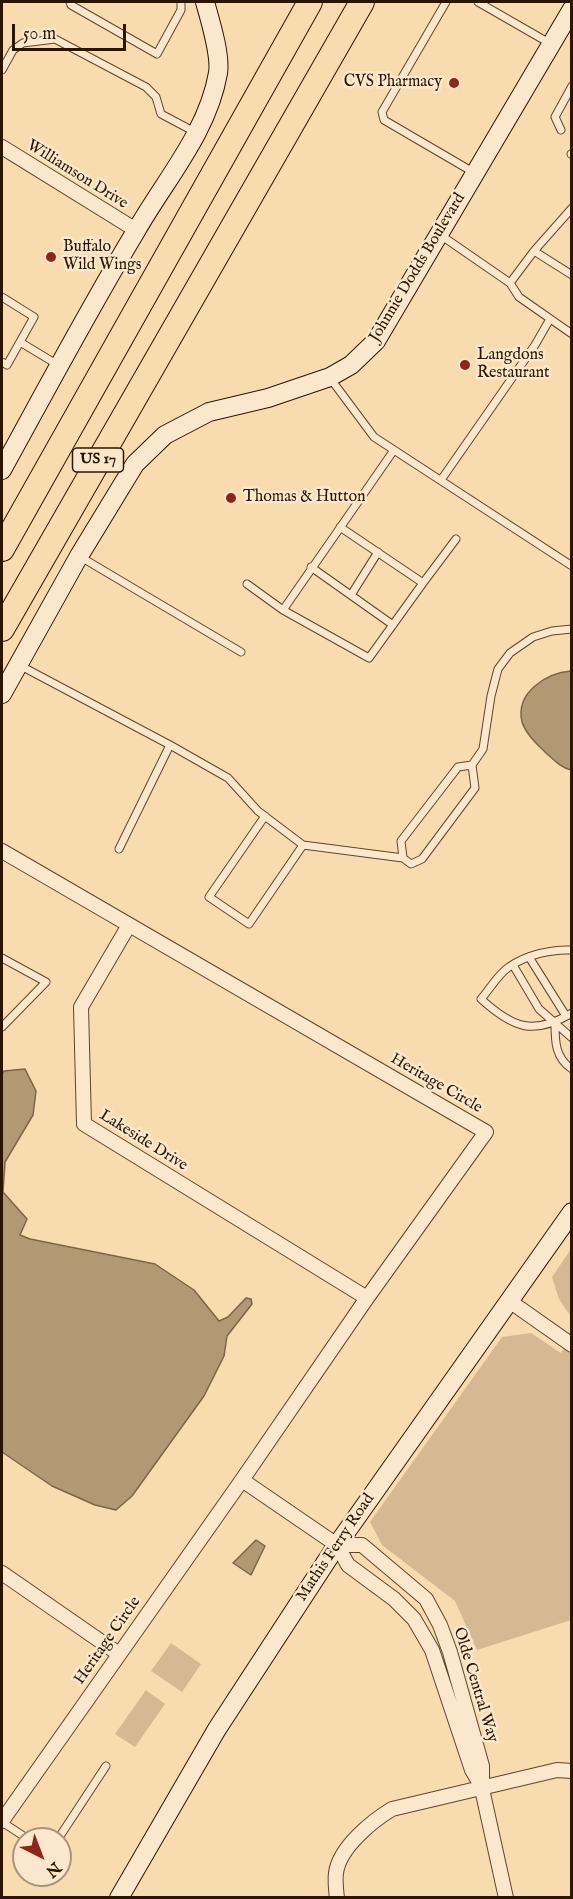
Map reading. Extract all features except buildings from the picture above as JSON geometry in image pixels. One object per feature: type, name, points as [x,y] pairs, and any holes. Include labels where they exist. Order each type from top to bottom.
[{"type":"highway","name":"US 17","points":[[2,549],[310,2]]},
{"type":"highway","name":"US 17","points":[[2,629],[362,2]]},
{"type":"street","points":[[2,470],[136,230],[197,133],[209,105],[218,71],[207,2]]},
{"type":"street","name":"Johnnie Dodds Boulevard","points":[[2,694],[79,556],[135,464],[165,435],[208,412],[268,398],[330,377],[351,364],[376,341],[572,9]]},
{"type":"street","name":"Williamson Drive","points":[[2,147],[136,230]]},
{"type":"street","name":"Heritage Circle","points":[[2,851],[486,1132],[367,1298],[2,1821]]},
{"type":"street","name":"Lakeside Drive","points":[[129,925],[81,1007],[84,1124],[367,1298]]},
{"type":"street","name":"Mathis Ferry Road","points":[[119,1898],[217,1729],[336,1545],[572,1212]]},
{"type":"street","points":[[508,1300],[572,1345]]},
{"type":"street","points":[[242,1480],[336,1545]]},
{"type":"street","name":"Olde Central Way","points":[[336,1545],[348,1565],[394,1599],[414,1618],[432,1650],[472,1770],[482,1788]]},
{"type":"street","name":"Olde Central Way","points":[[336,1545],[362,1545],[426,1599],[440,1625],[450,1652],[482,1766],[482,1788],[506,1898]]},
{"type":"street","points":[[2,1573],[119,1654]]},
{"type":"street","points":[[337,1898],[336,1871],[352,1842],[375,1819],[392,1809],[557,1770],[572,1771]]},
{"type":"lane","points":[[70,2],[71,5],[157,54],[181,10],[180,2]]},
{"type":"lane","points":[[446,2],[382,112],[382,117],[475,173]]},
{"type":"lane","points":[[478,2],[551,44]]},
{"type":"lane","points":[[2,70],[13,50],[23,43],[55,39],[146,87],[156,97],[161,114],[197,133]]},
{"type":"lane","points":[[561,130],[555,117],[572,86]]},
{"type":"lane","points":[[510,283],[534,251],[572,208]]},
{"type":"lane","points":[[439,234],[510,283],[519,297],[572,334]]},
{"type":"lane","points":[[534,251],[572,275]]},
{"type":"lane","points":[[2,297],[34,317],[6,366],[2,362]]},
{"type":"lane","points":[[441,480],[535,345],[550,319]]},
{"type":"lane","points":[[20,342],[60,366]]},
{"type":"lane","points":[[330,377],[374,437],[572,566]]},
{"type":"lane","points":[[283,610],[394,450]]},
{"type":"lane","points":[[340,527],[423,583]]},
{"type":"lane","points":[[247,584],[283,610],[369,657],[456,539]]},
{"type":"lane","points":[[351,595],[378,552]]},
{"type":"lane","points":[[79,556],[241,652]]},
{"type":"lane","points":[[311,567],[393,625]]},
{"type":"lane","points":[[18,664],[228,778],[265,816],[303,845],[403,858],[411,864],[422,859],[475,789],[472,765],[483,748],[491,696],[498,669],[510,653],[533,637],[552,631],[572,629]]},
{"type":"lane","points":[[119,849],[170,745]]},
{"type":"lane","points":[[403,858],[400,841],[458,767],[472,765]]},
{"type":"lane","points":[[265,816],[209,897],[249,924],[303,845]]},
{"type":"lane","points":[[529,957],[569,1015],[555,1023],[524,1027],[500,1016],[482,999],[508,967],[529,957],[572,950]]},
{"type":"lane","points":[[2,957],[46,982],[2,1027]]},
{"type":"lane","points":[[513,965],[539,1009],[572,1038]]},
{"type":"lane","points":[[555,1023],[555,1047],[568,1067],[572,1069]]},
{"type":"lane","points":[[66,1827],[106,1766]]},
{"type":"shaded area","points":[[572,671],[571,770],[557,763],[532,738],[522,722],[521,711],[528,693],[535,686],[552,676]]},
{"type":"shaded area","points":[[25,1069],[36,1091],[33,1115],[5,1162],[3,1192],[27,1219],[20,1235],[30,1239],[155,1264],[194,1290],[219,1321],[228,1317],[246,1298],[251,1299],[252,1304],[227,1336],[224,1356],[204,1396],[132,1496],[116,1510],[95,1505],[52,1486],[2,1452],[2,1074],[4,1071]]},
{"type":"shaded area","points":[[571,1249],[571,1317],[559,1299],[552,1277]]},
{"type":"shaded area","points":[[531,1333],[561,1353],[571,1337],[571,1620],[477,1650],[455,1601],[382,1545],[370,1522],[502,1337]]},
{"type":"shaded area","points":[[256,1540],[265,1546],[251,1575],[233,1563]]},
{"type":"shaded area","points":[[171,1643],[201,1664],[182,1692],[151,1671]]},
{"type":"shaded area","points":[[146,1690],[165,1704],[135,1747],[115,1734]]},
{"type":"place","name":"CVS Pharmacy","points":[[454,83]]},
{"type":"place","name":"Buffalo Wild Wings","points":[[51,257]]},
{"type":"place","name":"Langdons Restaurant","points":[[465,365]]},
{"type":"place","name":"Thomas & Hutton","points":[[231,498]]}]
